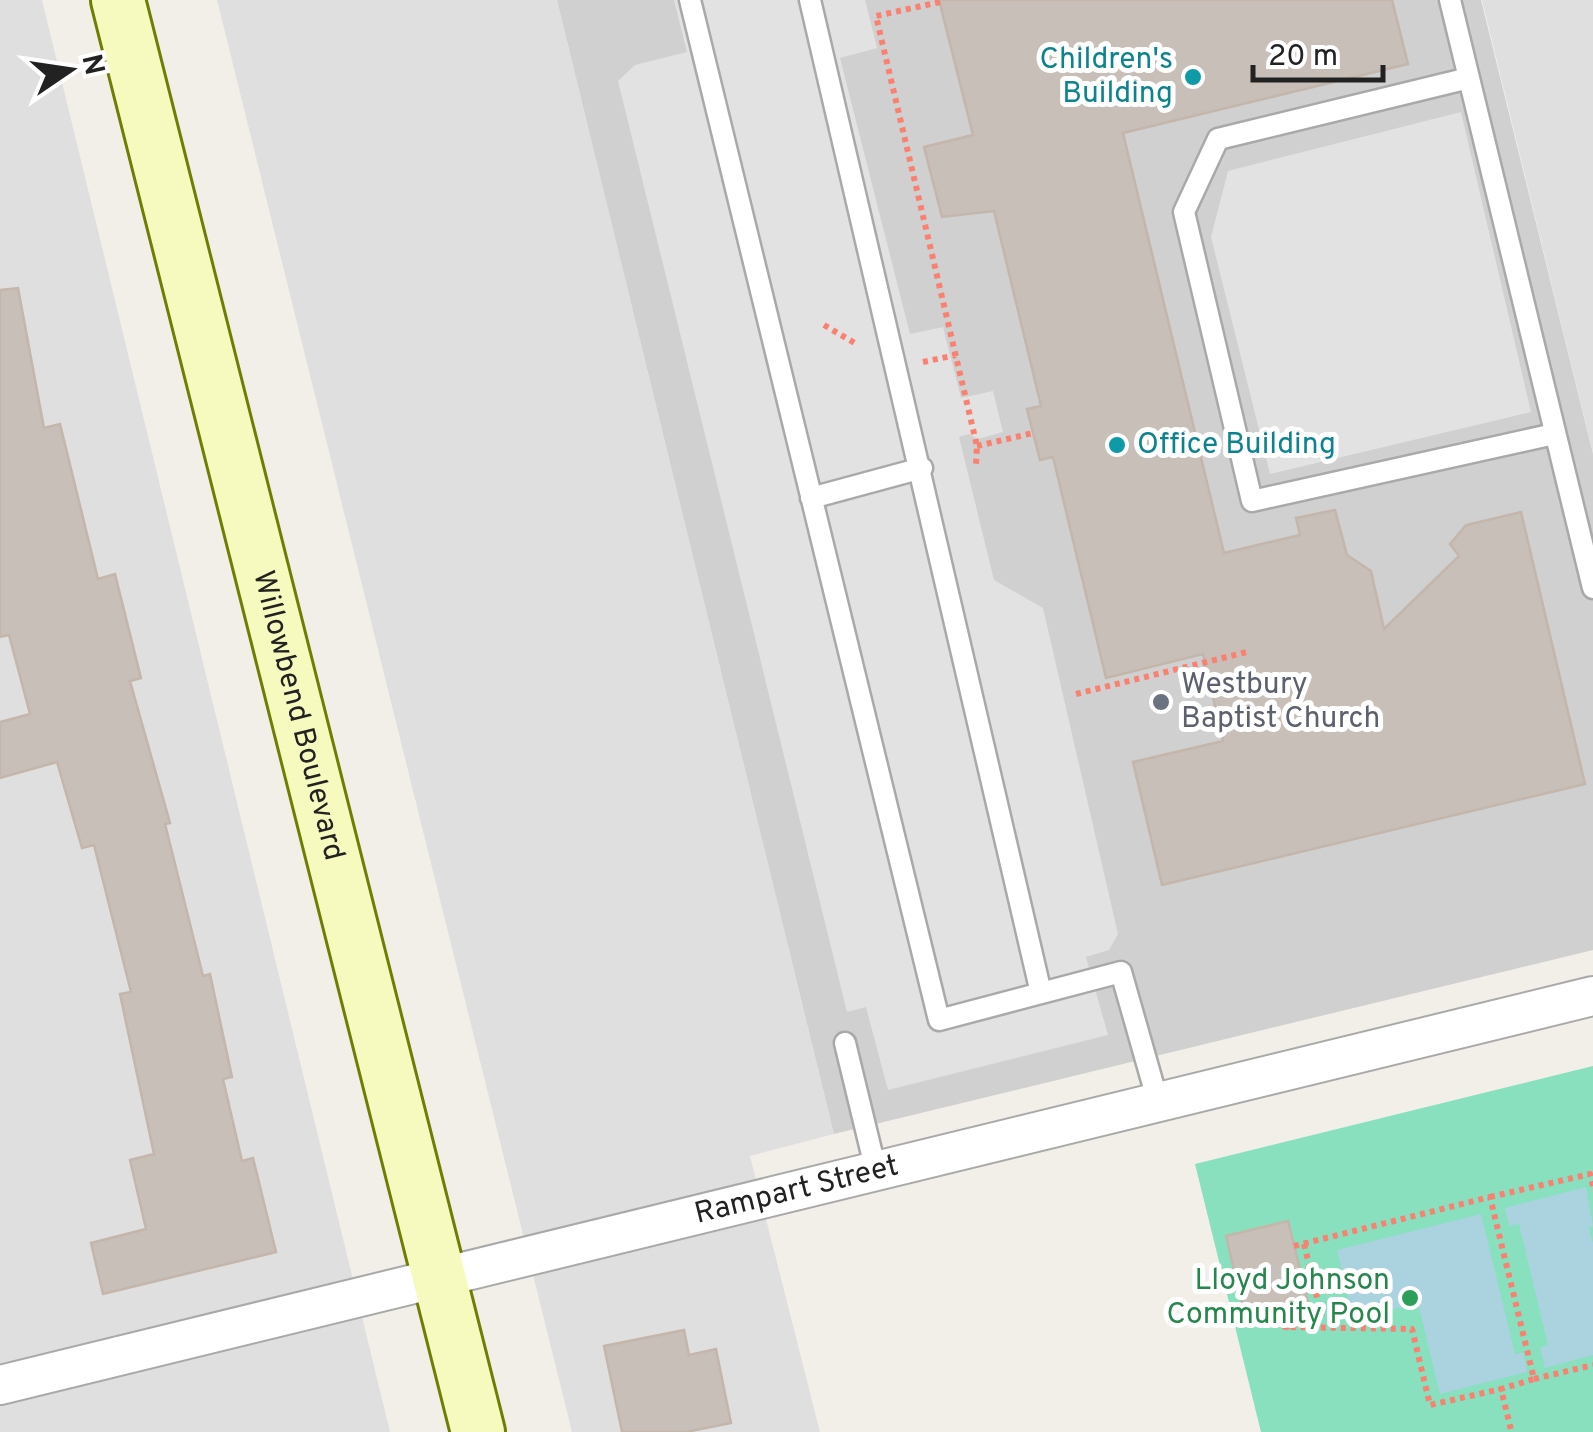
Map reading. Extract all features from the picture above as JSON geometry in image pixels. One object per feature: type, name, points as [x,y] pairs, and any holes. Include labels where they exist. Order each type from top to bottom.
[{"type":"main road","name":"Willowbend Boulevard","points":[[118,0],[478,1432]]},
{"type":"street","name":"Rampart Street","points":[[0,1385],[1593,996]]},
{"type":"lane","points":[[690,0],[939,1020],[1120,972],[1158,1102]]},
{"type":"lane","points":[[810,0],[922,468],[1041,994]]},
{"type":"lane","points":[[1450,0],[1593,588]]},
{"type":"lane","points":[[1469,78],[1218,139],[1184,212],[1247,482],[1252,501],[1554,434]]},
{"type":"lane","points":[[811,498],[922,468]]},
{"type":"lane","points":[[845,1043],[876,1171]]},
{"type":"path","points":[[940,2],[876,16],[978,446],[976,464]]},
{"type":"path","points":[[978,446],[1033,433]]},
{"type":"path","points":[[1076,694],[1247,652]]},
{"type":"path","points":[[1294,1246],[1590,1174],[1593,1186]]},
{"type":"path","points":[[1490,1197],[1534,1379]]},
{"type":"path","points":[[1285,1326],[1322,1318],[1304,1244]]},
{"type":"path","points":[[1283,1317],[1285,1326]]},
{"type":"path","points":[[1285,1326],[1412,1329],[1430,1404],[1593,1365]]},
{"type":"path","points":[[1501,1389],[1511,1430]]},
{"type":"shaded area","points":[[0,0],[42,0],[390,1432],[0,1432]]},
{"type":"shaded area","points":[[217,0],[557,0],[834,1134],[750,1156],[820,1432],[572,1432]]},
{"type":"shaded area","name":"Westbury Baptist Church","points":[[557,0],[1481,0],[1593,454],[1593,950],[834,1134]]},
{"type":"shaded area","points":[[674,0],[865,0],[877,48],[840,58],[910,334],[943,327],[961,398],[993,391],[1003,432],[978,439],[969,434],[959,437],[994,580],[1043,608],[1118,934],[1109,950],[1086,957],[1108,1035],[888,1090],[866,1007],[847,1012],[618,81],[635,65],[687,52]]},
{"type":"shaded area","points":[[1482,0],[1593,0],[1593,453]]},
{"type":"shaded area","points":[[1461,112],[1531,412],[1270,474],[1211,237],[1228,171]]},
{"type":"green space","name":"Lloyd Johnson Community Pool","points":[[1593,1066],[1593,1432],[1261,1432],[1195,1164]]},
{"type":"water","points":[[1586,1187],[1593,1226],[1589,1228],[1593,1243],[1593,1355],[1545,1368],[1540,1348],[1548,1345],[1519,1224],[1509,1226],[1505,1208]]},
{"type":"water","points":[[1481,1214],[1515,1354],[1523,1353],[1527,1372],[1440,1394],[1418,1303],[1353,1319],[1337,1250]]},
{"type":"building","points":[[939,0],[1392,0],[1408,64],[1123,133],[1224,553],[1300,535],[1296,518],[1335,510],[1347,555],[1371,571],[1384,629],[1459,556],[1450,544],[1466,525],[1521,512],[1585,784],[1162,885],[1133,762],[1223,741],[1203,654],[1106,678],[1053,457],[1040,460],[1027,409],[1041,406],[994,211],[942,217],[924,147],[973,135]]},
{"type":"building","points":[[18,288],[44,428],[60,424],[98,579],[115,574],[141,678],[130,681],[170,823],[165,824],[203,976],[210,974],[232,1077],[223,1079],[242,1161],[253,1158],[276,1252],[103,1294],[91,1243],[146,1229],[130,1160],[154,1154],[120,994],[131,992],[94,845],[82,848],[57,762],[0,778],[0,722],[30,714],[9,635],[0,637],[0,290]]},
{"type":"building","points":[[1288,1221],[1310,1310],[1247,1326],[1226,1236]]},
{"type":"building","points":[[684,1330],[689,1355],[716,1349],[731,1423],[686,1432],[622,1432],[604,1346]]},
{"type":"place","name":"Children's Building","points":[[1193,77]]},
{"type":"place","name":"Office Building","points":[[1117,445]]},
{"type":"place","name":"Westbury Baptist Church","points":[[1161,702]]},
{"type":"place","name":"Lloyd Johnson Community Pool","points":[[1410,1298]]}]
